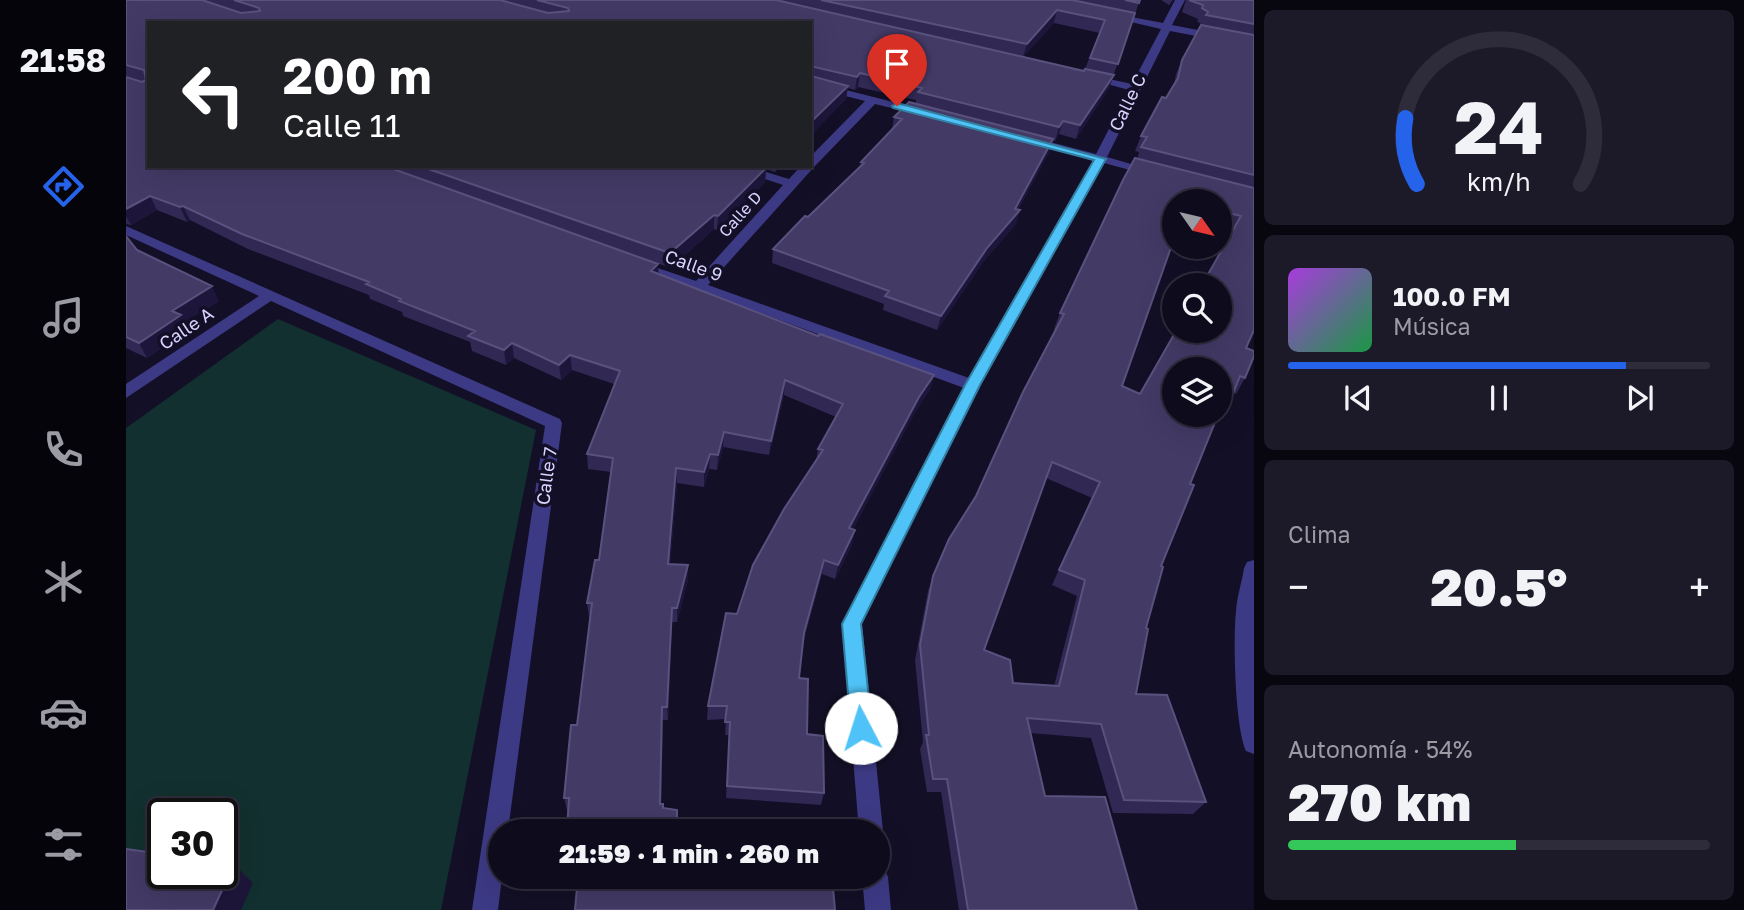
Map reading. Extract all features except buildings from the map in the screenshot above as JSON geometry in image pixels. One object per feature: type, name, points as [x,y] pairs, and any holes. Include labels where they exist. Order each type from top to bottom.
[{"type":"street","name":"Calle C","points":[[870,819],[852,624],[973,385],[1100,159],[1180,0]]},
{"type":"street","points":[[1102,15],[1254,44]]},
{"type":"street","points":[[1082,76],[1134,88]]},
{"type":"street","points":[[812,85],[939,117]]},
{"type":"street","name":"Calle D","points":[[812,162],[872,100]]},
{"type":"street","points":[[1020,138],[1164,176]]},
{"type":"street","points":[[739,168],[792,184]]},
{"type":"street","name":"Calle D","points":[[698,287],[806,168]]},
{"type":"street","name":"Calle 7","points":[[126,230],[554,423],[485,910]]},
{"type":"street","name":"Calle 9","points":[[622,259],[973,385]]},
{"type":"street","name":"Calle A","points":[[126,392],[268,296]]},
{"type":"street","points":[[1254,568],[1246,611],[1249,712],[1254,743]]},
{"type":"street","points":[[876,889],[878,910]]},
{"type":"green space","points":[[278,319],[536,430],[441,910],[126,910],[126,428]]},
{"type":"route","points":[[861,728],[852,624],[973,385],[1100,159],[897,106]]}]
